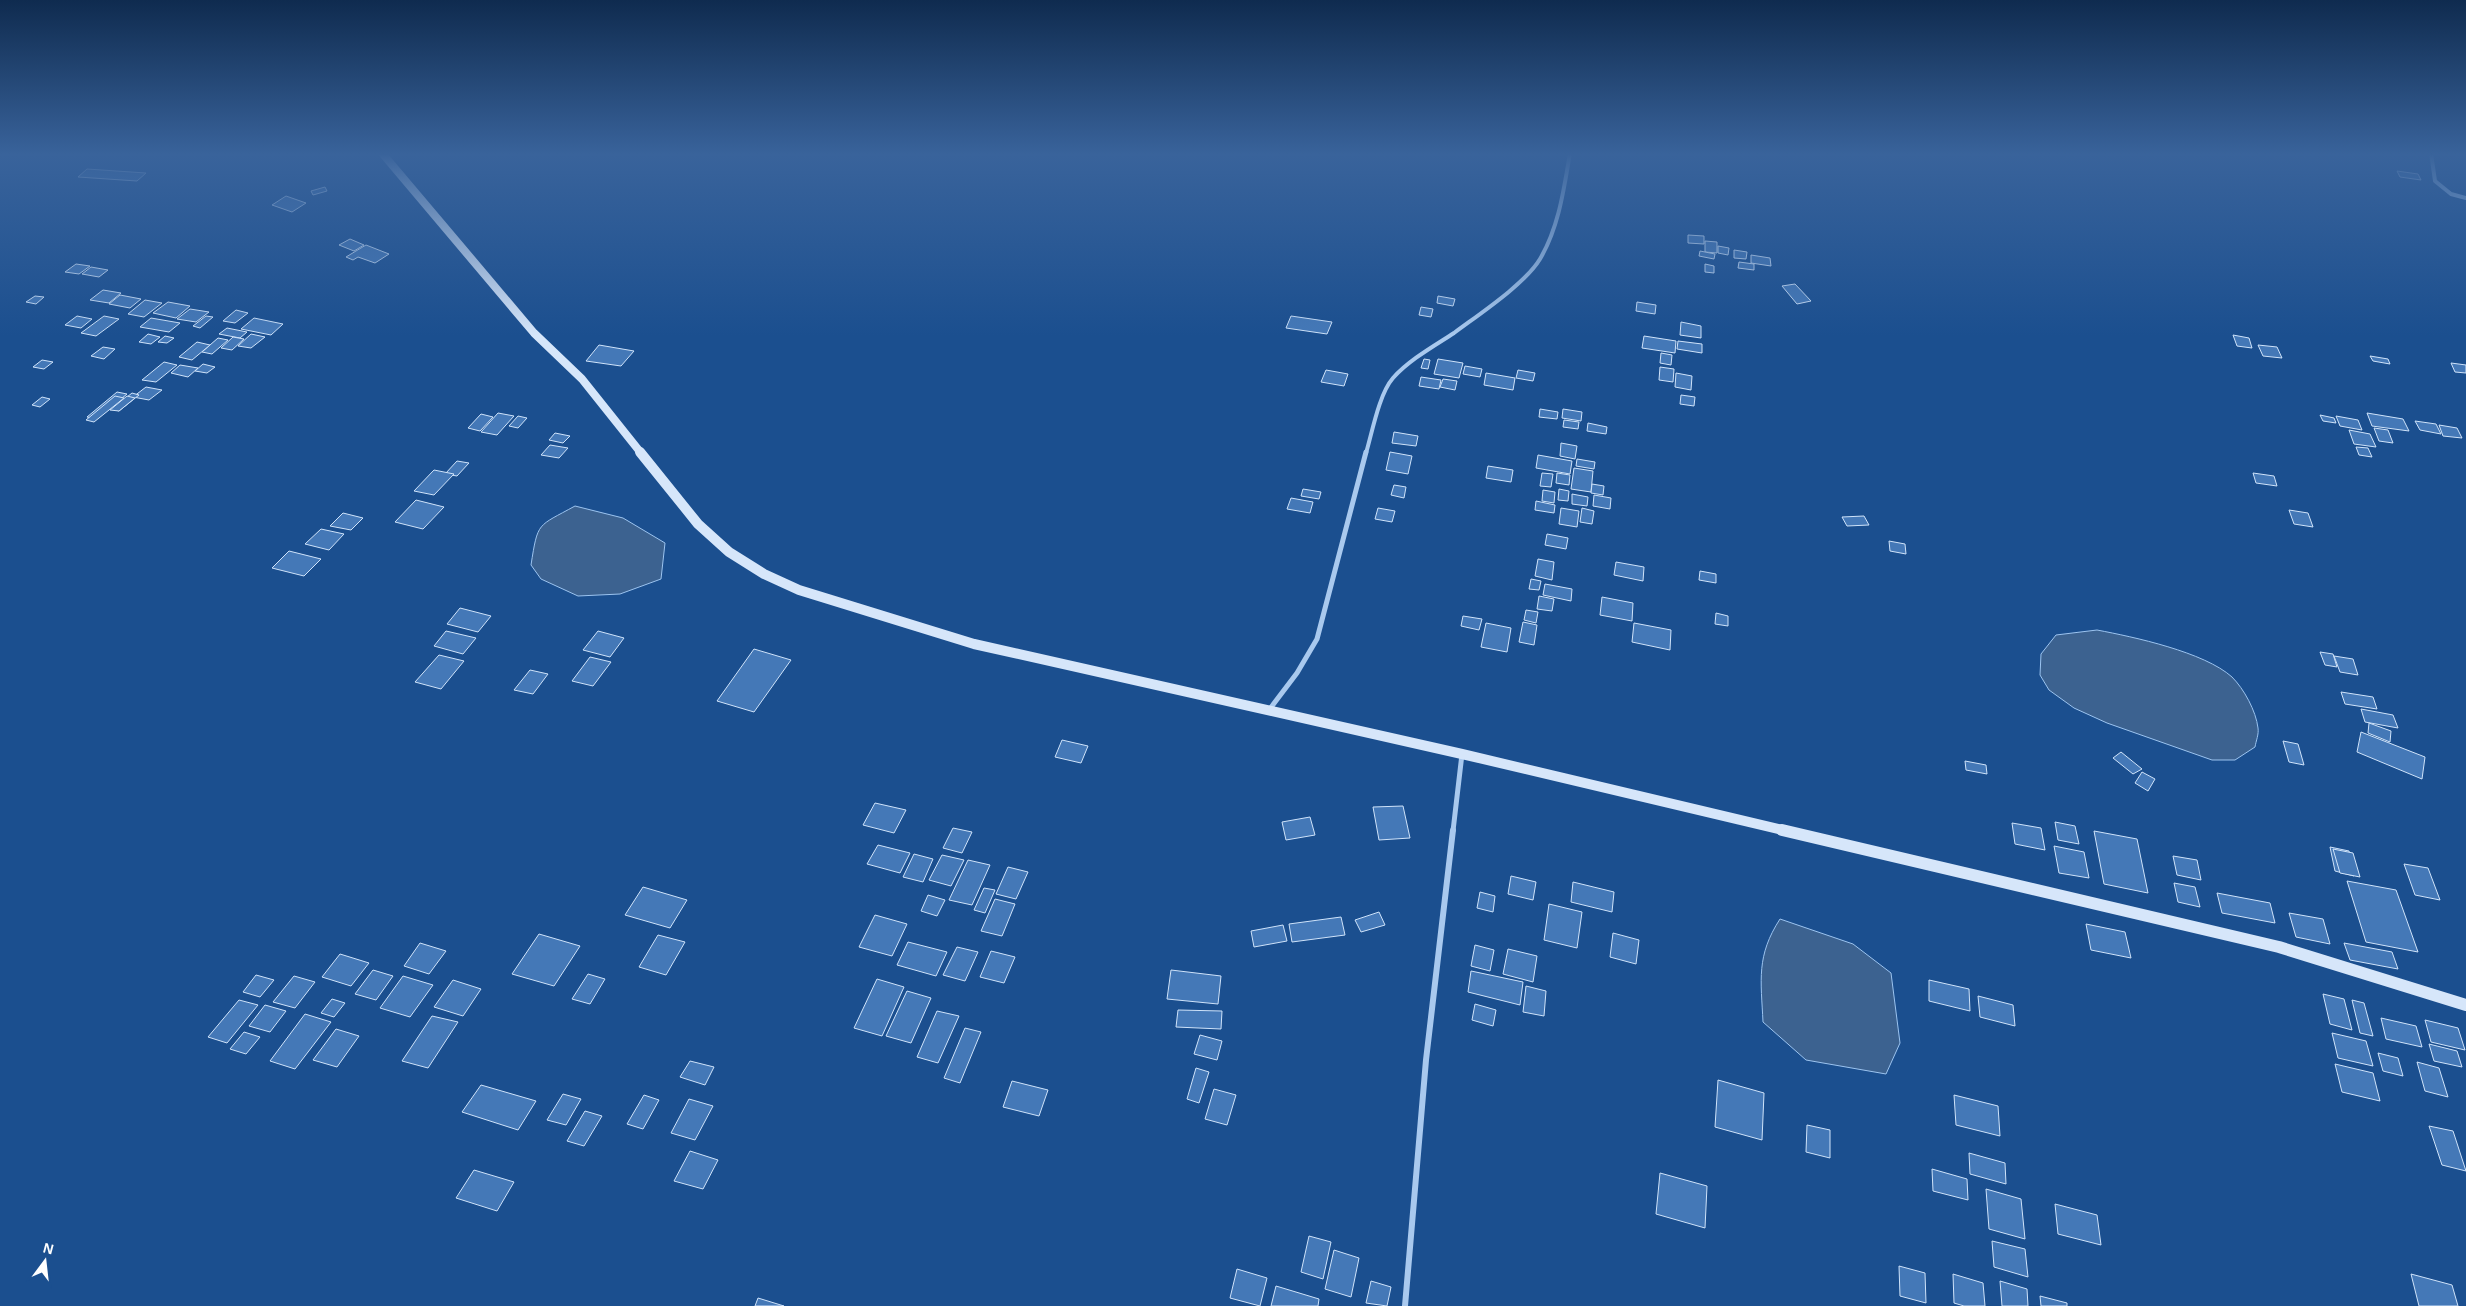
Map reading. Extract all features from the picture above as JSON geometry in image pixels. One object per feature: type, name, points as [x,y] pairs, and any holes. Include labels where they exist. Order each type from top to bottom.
[{"type":"main road","points":[[433,214],[534,333],[582,379],[698,524],[736,557],[764,574],[799,590],[983,646],[1462,754],[2279,947],[2466,1005]]},
{"type":"street","points":[[1270,710],[1298,673],[1317,639],[1361,468],[1385,393],[1392,379],[1410,363],[1463,326],[1528,275],[1540,259],[1550,238],[1558,214]]},
{"type":"street","points":[[1405,1306],[1426,1060],[1462,754]]},
{"type":"water","points":[[575,506],[623,518],[665,543],[661,579],[620,594],[578,596],[541,579],[531,565],[538,533],[546,522]]},
{"type":"water","points":[[2097,630],[2149,641],[2187,653],[2220,668],[2236,682],[2252,708],[2258,730],[2255,747],[2235,760],[2212,760],[2107,723],[2074,708],[2049,690],[2040,675],[2041,654],[2056,635]]},
{"type":"water","points":[[1780,919],[1853,944],[1891,973],[1900,1043],[1886,1074],[1806,1060],[1763,1022],[1762,969],[1767,945]]},
{"type":"building","points":[[1688,235],[1704,236],[1704,244],[1688,243]]},
{"type":"building","points":[[350,239],[364,245],[354,251],[339,245]]},
{"type":"building","points":[[1705,241],[1717,242],[1717,253],[1705,252]]},
{"type":"building","points":[[366,245],[389,254],[375,263],[358,257],[353,260],[346,257]]},
{"type":"building","points":[[1718,246],[1729,248],[1728,255],[1718,253]]},
{"type":"building","points":[[1734,250],[1747,252],[1746,259],[1734,258]]},
{"type":"building","points":[[1700,251],[1715,254],[1714,259],[1699,256]]},
{"type":"building","points":[[1751,255],[1770,258],[1771,266],[1751,263]]},
{"type":"building","points":[[1739,262],[1754,264],[1754,270],[1738,268]]},
{"type":"building","points":[[76,264],[90,266],[79,274],[65,272]]},
{"type":"building","points":[[1705,264],[1714,266],[1714,273],[1705,272]]},
{"type":"building","points":[[91,267],[108,270],[99,277],[82,274]]},
{"type":"building","points":[[1795,284],[1811,301],[1797,304],[1782,286]]},
{"type":"building","points":[[103,290],[121,293],[109,303],[90,300]]},
{"type":"building","points":[[120,295],[141,299],[130,308],[109,304]]},
{"type":"building","points":[[35,296],[44,297],[36,304],[26,302]]},
{"type":"building","points":[[1438,296],[1455,299],[1453,306],[1437,303]]},
{"type":"building","points":[[145,300],[162,303],[144,317],[128,314]]},
{"type":"building","points":[[168,302],[190,306],[176,318],[153,313]]},
{"type":"building","points":[[1637,302],[1656,305],[1655,314],[1636,311]]},
{"type":"building","points":[[1421,307],[1433,309],[1431,317],[1419,315]]},
{"type":"building","points":[[190,309],[209,312],[196,322],[177,319]]},
{"type":"building","points":[[236,310],[248,313],[235,323],[223,321]]},
{"type":"building","points":[[77,316],[92,319],[81,328],[65,325]]},
{"type":"building","points":[[104,316],[119,319],[96,336],[81,333]]},
{"type":"building","points":[[206,316],[213,317],[200,328],[193,326]]},
{"type":"building","points":[[1291,316],[1332,322],[1327,334],[1286,328]]},
{"type":"building","points":[[151,318],[180,323],[169,332],[140,327]]},
{"type":"building","points":[[254,318],[283,324],[271,335],[241,329]]},
{"type":"building","points":[[1681,322],[1701,326],[1701,338],[1680,335]]},
{"type":"building","points":[[227,328],[247,332],[240,338],[219,334]]},
{"type":"building","points":[[148,334],[160,337],[151,344],[139,342]]},
{"type":"building","points":[[251,334],[265,337],[251,348],[238,346]]},
{"type":"building","points":[[2233,335],[2249,338],[2252,348],[2237,346]]},
{"type":"building","points":[[165,336],[174,338],[167,343],[158,342]]},
{"type":"building","points":[[1644,336],[1676,341],[1675,353],[1642,348]]},
{"type":"building","points":[[233,337],[244,339],[232,350],[221,348]]},
{"type":"building","points":[[218,338],[228,340],[212,354],[202,352]]},
{"type":"building","points":[[1678,341],[1702,344],[1702,353],[1677,349]]},
{"type":"building","points":[[197,342],[210,345],[192,360],[179,357]]},
{"type":"building","points":[[599,345],[634,351],[621,366],[586,361]]},
{"type":"building","points":[[2258,345],[2277,347],[2282,358],[2263,356]]},
{"type":"building","points":[[103,347],[115,349],[104,359],[91,356]]},
{"type":"building","points":[[1661,353],[1672,355],[1671,365],[1660,363]]},
{"type":"building","points":[[2370,356],[2388,359],[2390,364],[2373,361]]},
{"type":"building","points":[[1424,359],[1430,360],[1428,369],[1421,368]]},
{"type":"building","points":[[1438,359],[1463,363],[1459,378],[1434,374]]},
{"type":"building","points":[[42,360],[53,362],[44,369],[33,367]]},
{"type":"building","points":[[164,362],[177,365],[156,382],[142,380]]},
{"type":"building","points":[[2451,363],[2466,365],[2466,373],[2455,372]]},
{"type":"building","points":[[203,364],[215,367],[207,373],[195,371]]},
{"type":"building","points":[[180,365],[198,368],[188,377],[171,373]]},
{"type":"building","points":[[1465,366],[1482,369],[1480,377],[1463,374]]},
{"type":"building","points":[[1660,367],[1674,369],[1673,382],[1659,380]]},
{"type":"building","points":[[1326,370],[1348,374],[1344,386],[1321,382]]},
{"type":"building","points":[[1518,370],[1535,373],[1533,381],[1516,378]]},
{"type":"building","points":[[1486,373],[1515,378],[1513,390],[1484,385]]},
{"type":"building","points":[[1676,373],[1692,376],[1691,390],[1675,387]]},
{"type":"building","points":[[1421,377],[1441,380],[1439,389],[1419,386]]},
{"type":"building","points":[[1443,379],[1457,381],[1455,390],[1440,387]]},
{"type":"building","points":[[146,387],[162,390],[149,400],[133,397]]},
{"type":"building","points":[[117,392],[127,394],[97,419],[87,417]]},
{"type":"building","points":[[132,393],[139,395],[119,411],[112,409]]},
{"type":"building","points":[[1681,395],[1695,397],[1694,406],[1680,404]]},
{"type":"building","points":[[115,396],[124,398],[94,422],[86,420]]},
{"type":"building","points":[[127,396],[135,398],[119,411],[110,410]]},
{"type":"building","points":[[42,397],[50,399],[40,407],[32,405]]},
{"type":"building","points":[[1540,409],[1558,412],[1557,419],[1539,417]]},
{"type":"building","points":[[1563,409],[1582,412],[1581,421],[1562,418]]},
{"type":"building","points":[[498,413],[514,416],[497,435],[481,432]]},
{"type":"building","points":[[2367,413],[2403,419],[2409,431],[2372,426]]},
{"type":"building","points":[[481,414],[493,417],[480,431],[468,428]]},
{"type":"building","points":[[2320,415],[2334,418],[2336,423],[2323,421]]},
{"type":"building","points":[[518,416],[527,418],[518,428],[509,426]]},
{"type":"building","points":[[2336,416],[2358,420],[2362,430],[2340,426]]},
{"type":"building","points":[[1564,420],[1579,422],[1578,429],[1563,427]]},
{"type":"building","points":[[2415,421],[2436,424],[2441,434],[2420,430]]},
{"type":"building","points":[[1588,423],[1607,427],[1606,434],[1587,431]]},
{"type":"building","points":[[2439,425],[2457,428],[2462,438],[2443,436]]},
{"type":"building","points":[[2374,428],[2388,430],[2393,443],[2379,441]]},
{"type":"building","points":[[2349,430],[2370,434],[2376,447],[2354,444]]},
{"type":"building","points":[[1394,432],[1418,436],[1416,446],[1392,443]]},
{"type":"building","points":[[555,433],[570,436],[563,443],[549,440]]},
{"type":"building","points":[[1561,443],[1577,446],[1575,459],[1560,456]]},
{"type":"building","points":[[550,445],[568,448],[559,458],[541,455]]},
{"type":"building","points":[[2356,447],[2368,448],[2372,457],[2359,455]]},
{"type":"building","points":[[1390,452],[1412,456],[1408,474],[1386,470]]},
{"type":"building","points":[[1538,455],[1572,461],[1570,474],[1536,468]]},
{"type":"building","points":[[1577,459],[1595,462],[1594,469],[1576,466]]},
{"type":"building","points":[[457,461],[469,463],[457,476],[445,474]]},
{"type":"building","points":[[1488,466],[1513,470],[1511,482],[1486,478]]},
{"type":"building","points":[[1574,468],[1593,471],[1591,492],[1571,489]]},
{"type":"building","points":[[434,470],[454,474],[434,495],[414,491]]},
{"type":"building","points":[[1542,473],[1553,474],[1551,487],[1540,486]]},
{"type":"building","points":[[1557,473],[1570,475],[1569,485],[1556,483]]},
{"type":"building","points":[[2253,473],[2274,476],[2277,486],[2256,483]]},
{"type":"building","points":[[1592,484],[1604,486],[1603,495],[1591,493]]},
{"type":"building","points":[[1394,485],[1406,487],[1404,498],[1391,495]]},
{"type":"building","points":[[1303,489],[1321,492],[1319,499],[1301,496]]},
{"type":"building","points":[[1559,489],[1569,491],[1568,501],[1558,500]]},
{"type":"building","points":[[1543,490],[1555,492],[1554,503],[1542,501]]},
{"type":"building","points":[[1572,494],[1588,497],[1587,506],[1572,504]]},
{"type":"building","points":[[1594,495],[1611,498],[1610,509],[1593,506]]},
{"type":"building","points":[[1291,498],[1313,502],[1310,513],[1287,509]]},
{"type":"building","points":[[416,500],[444,507],[423,529],[395,522]]},
{"type":"building","points":[[1536,501],[1555,505],[1554,513],[1535,510]]},
{"type":"building","points":[[1378,508],[1395,511],[1392,522],[1375,519]]},
{"type":"building","points":[[1561,508],[1579,511],[1577,527],[1559,524]]},
{"type":"building","points":[[1582,508],[1594,511],[1592,524],[1580,522]]},
{"type":"building","points":[[2289,510],[2308,513],[2313,527],[2294,524]]},
{"type":"building","points":[[343,513],[363,518],[351,530],[330,526]]},
{"type":"building","points":[[1864,516],[1869,525],[1847,526],[1842,517]]},
{"type":"building","points":[[321,529],[344,534],[329,550],[305,544]]},
{"type":"building","points":[[1547,534],[1568,538],[1566,549],[1545,545]]},
{"type":"building","points":[[1889,541],[1905,544],[1906,554],[1890,551]]},
{"type":"building","points":[[289,551],[321,559],[304,576],[272,568]]},
{"type":"building","points":[[1538,559],[1554,562],[1552,580],[1535,576]]},
{"type":"building","points":[[1616,562],[1644,567],[1643,581],[1614,575]]},
{"type":"building","points":[[1700,571],[1716,574],[1716,583],[1699,580]]},
{"type":"building","points":[[1531,579],[1541,581],[1539,590],[1529,589]]},
{"type":"building","points":[[1545,584],[1572,589],[1571,601],[1543,595]]},
{"type":"building","points":[[1539,596],[1554,599],[1552,611],[1537,609]]},
{"type":"building","points":[[1602,597],[1633,603],[1632,621],[1600,615]]},
{"type":"building","points":[[460,608],[491,616],[478,632],[447,624]]},
{"type":"building","points":[[1526,610],[1538,612],[1536,623],[1524,620]]},
{"type":"building","points":[[1716,613],[1728,616],[1728,626],[1715,624]]},
{"type":"building","points":[[1463,616],[1482,619],[1479,630],[1461,626]]},
{"type":"building","points":[[1523,622],[1537,625],[1534,645],[1519,642]]},
{"type":"building","points":[[1486,623],[1511,628],[1507,652],[1481,647]]},
{"type":"building","points":[[1634,623],[1671,630],[1670,650],[1632,642]]},
{"type":"building","points":[[446,631],[476,638],[463,654],[434,646]]},
{"type":"building","points":[[598,631],[624,638],[610,657],[583,650]]},
{"type":"building","points":[[754,649],[791,660],[754,712],[717,701]]},
{"type":"building","points":[[2320,652],[2333,654],[2337,667],[2325,665]]},
{"type":"building","points":[[439,655],[464,661],[441,689],[415,682]]},
{"type":"building","points":[[2334,656],[2353,659],[2358,675],[2340,672]]},
{"type":"building","points":[[590,657],[611,662],[593,686],[572,681]]},
{"type":"building","points":[[530,670],[548,674],[533,694],[514,690]]},
{"type":"building","points":[[2341,692],[2373,697],[2377,709],[2345,704]]},
{"type":"building","points":[[2361,709],[2393,715],[2398,728],[2365,722]]},
{"type":"building","points":[[2369,723],[2391,731],[2390,742],[2368,733]]},
{"type":"building","points":[[2361,732],[2425,757],[2422,779],[2357,752]]},
{"type":"building","points":[[1062,740],[1088,746],[1081,763],[1055,757]]},
{"type":"building","points":[[2283,741],[2298,744],[2304,765],[2289,762]]},
{"type":"building","points":[[2121,752],[2142,769],[2133,774],[2113,758]]},
{"type":"building","points":[[1965,761],[1986,765],[1987,774],[1966,770]]},
{"type":"building","points":[[2142,772],[2155,779],[2148,791],[2135,783]]},
{"type":"building","points":[[875,803],[906,810],[894,833],[863,825]]},
{"type":"building","points":[[1403,806],[1410,838],[1379,840],[1373,807]]},
{"type":"building","points":[[1310,817],[1315,835],[1286,840],[1282,822]]},
{"type":"building","points":[[2055,822],[2075,826],[2079,844],[2058,840]]},
{"type":"building","points":[[2012,823],[2041,828],[2045,850],[2015,844]]},
{"type":"building","points":[[953,828],[972,832],[962,853],[943,848]]},
{"type":"building","points":[[2094,831],[2137,839],[2148,893],[2104,884]]},
{"type":"building","points":[[878,845],[910,853],[900,873],[867,864]]},
{"type":"building","points":[[2054,846],[2084,852],[2089,878],[2059,873]]},
{"type":"building","points":[[2330,847],[2349,851],[2354,876],[2335,871]]},
{"type":"building","points":[[2333,849],[2353,853],[2360,877],[2340,873]]},
{"type":"building","points":[[914,854],[933,859],[923,882],[903,877]]},
{"type":"building","points":[[942,855],[964,860],[951,886],[929,880]]},
{"type":"building","points":[[2173,856],[2197,860],[2201,880],[2177,875]]},
{"type":"building","points":[[968,860],[990,865],[972,905],[949,900]]},
{"type":"building","points":[[2404,864],[2428,868],[2440,900],[2415,895]]},
{"type":"building","points":[[1008,867],[1028,872],[1016,899],[996,894]]},
{"type":"building","points":[[1511,876],[1536,882],[1533,900],[1508,894]]},
{"type":"building","points":[[2347,881],[2396,890],[2418,952],[2366,942]]},
{"type":"building","points":[[1573,882],[1614,892],[1612,912],[1571,902]]},
{"type":"building","points":[[2174,883],[2195,887],[2200,907],[2178,902]]},
{"type":"building","points":[[643,887],[687,900],[670,928],[625,915]]},
{"type":"building","points":[[984,888],[995,890],[985,913],[974,910]]},
{"type":"building","points":[[1480,892],[1495,896],[1493,912],[1477,908]]},
{"type":"building","points":[[2217,893],[2270,903],[2275,923],[2222,913]]},
{"type":"building","points":[[928,895],[945,900],[937,916],[921,911]]},
{"type":"building","points":[[995,899],[1015,904],[1002,936],[981,931]]},
{"type":"building","points":[[1549,904],[1582,912],[1577,948],[1544,940]]},
{"type":"building","points":[[1379,912],[1385,925],[1361,932],[1355,920]]},
{"type":"building","points":[[2289,913],[2323,919],[2330,944],[2296,937]]},
{"type":"building","points":[[875,915],[907,924],[892,956],[859,947]]},
{"type":"building","points":[[1341,917],[1345,935],[1292,942],[1289,924]]},
{"type":"building","points":[[2086,924],[2125,932],[2131,958],[2091,950]]},
{"type":"building","points":[[1283,925],[1287,941],[1254,947],[1251,931]]},
{"type":"building","points":[[1613,933],[1639,940],[1636,964],[1610,957]]},
{"type":"building","points":[[539,934],[580,946],[554,986],[512,974]]},
{"type":"building","points":[[658,935],[685,942],[666,975],[639,967]]},
{"type":"building","points":[[908,942],[947,952],[936,976],[897,965]]},
{"type":"building","points":[[420,943],[446,951],[429,974],[404,966]]},
{"type":"building","points":[[2344,943],[2392,952],[2398,969],[2350,960]]},
{"type":"building","points":[[1475,945],[1494,950],[1490,971],[1471,966]]},
{"type":"building","points":[[957,947],[978,952],[965,981],[943,975]]},
{"type":"building","points":[[1508,949],[1537,956],[1533,982],[1503,974]]},
{"type":"building","points":[[991,951],[1015,957],[1004,983],[980,977]]},
{"type":"building","points":[[340,954],[369,963],[351,986],[322,977]]},
{"type":"building","points":[[373,970],[393,976],[376,1000],[355,994]]},
{"type":"building","points":[[1171,970],[1221,976],[1218,1004],[1167,999]]},
{"type":"building","points":[[1471,971],[1523,982],[1520,1005],[1468,992]]},
{"type":"building","points":[[588,974],[605,979],[590,1004],[572,999]]},
{"type":"building","points":[[256,975],[274,980],[260,997],[243,992]]},
{"type":"building","points":[[294,976],[315,982],[295,1008],[273,1002]]},
{"type":"building","points":[[403,976],[433,985],[410,1017],[380,1008]]},
{"type":"building","points":[[877,979],[904,987],[882,1036],[854,1028]]},
{"type":"building","points":[[453,980],[481,989],[463,1016],[434,1007]]},
{"type":"building","points":[[1929,980],[1969,989],[1970,1011],[1929,1001]]},
{"type":"building","points":[[1526,986],[1546,991],[1544,1016],[1523,1012]]},
{"type":"building","points":[[907,991],[931,998],[911,1043],[886,1036]]},
{"type":"building","points":[[2323,994],[2344,999],[2352,1030],[2330,1024]]},
{"type":"building","points":[[1978,996],[2013,1005],[2015,1026],[1980,1017]]},
{"type":"building","points":[[332,999],[345,1003],[334,1017],[321,1013]]},
{"type":"building","points":[[239,1000],[258,1005],[227,1043],[208,1037]]},
{"type":"building","points":[[2352,1000],[2364,1003],[2373,1036],[2360,1033]]},
{"type":"building","points":[[1475,1004],[1496,1010],[1493,1026],[1472,1020]]},
{"type":"building","points":[[265,1005],[286,1011],[270,1032],[249,1026]]},
{"type":"building","points":[[1178,1010],[1222,1011],[1221,1029],[1176,1027]]},
{"type":"building","points":[[937,1011],[959,1016],[938,1063],[917,1057]]},
{"type":"building","points":[[305,1014],[331,1022],[295,1069],[270,1061]]},
{"type":"building","points":[[432,1016],[458,1022],[428,1068],[402,1061]]},
{"type":"building","points":[[2381,1018],[2416,1026],[2422,1047],[2386,1039]]},
{"type":"building","points":[[2425,1020],[2458,1028],[2465,1050],[2431,1042]]},
{"type":"building","points":[[965,1028],[981,1032],[960,1083],[944,1078]]},
{"type":"building","points":[[336,1029],[359,1036],[337,1067],[313,1060]]},
{"type":"building","points":[[244,1032],[260,1037],[246,1054],[230,1049]]},
{"type":"building","points":[[2332,1033],[2366,1041],[2373,1066],[2338,1058]]},
{"type":"building","points":[[1200,1035],[1222,1041],[1217,1060],[1194,1054]]},
{"type":"building","points":[[2429,1044],[2457,1051],[2462,1067],[2434,1061]]},
{"type":"building","points":[[2378,1053],[2398,1058],[2403,1076],[2383,1071]]},
{"type":"building","points":[[690,1061],[714,1067],[705,1085],[680,1077]]},
{"type":"building","points":[[2417,1062],[2439,1068],[2448,1097],[2425,1091]]},
{"type":"building","points":[[2335,1064],[2373,1073],[2380,1101],[2342,1092]]},
{"type":"building","points":[[1196,1068],[1209,1072],[1199,1103],[1187,1099]]},
{"type":"building","points":[[1718,1080],[1764,1093],[1762,1140],[1715,1127]]},
{"type":"building","points":[[1012,1081],[1048,1090],[1039,1116],[1003,1107]]},
{"type":"building","points":[[481,1085],[536,1101],[518,1130],[462,1112]]},
{"type":"building","points":[[1214,1089],[1236,1095],[1227,1125],[1205,1119]]},
{"type":"building","points":[[563,1094],[581,1099],[566,1125],[547,1120]]},
{"type":"building","points":[[644,1095],[659,1100],[643,1129],[627,1124]]},
{"type":"building","points":[[1954,1095],[1998,1106],[2000,1136],[1956,1125]]},
{"type":"building","points":[[689,1099],[713,1106],[695,1140],[671,1133]]},
{"type":"building","points":[[585,1111],[602,1116],[584,1146],[567,1141]]},
{"type":"building","points":[[1807,1125],[1830,1130],[1830,1158],[1806,1152]]},
{"type":"building","points":[[2429,1126],[2453,1131],[2466,1171],[2442,1165]]},
{"type":"building","points":[[690,1151],[718,1160],[703,1189],[674,1181]]},
{"type":"building","points":[[1969,1153],[2005,1163],[2006,1184],[1970,1174]]},
{"type":"building","points":[[1932,1169],[1967,1179],[1968,1200],[1933,1191]]},
{"type":"building","points":[[474,1170],[514,1182],[497,1211],[456,1198]]},
{"type":"building","points":[[1660,1173],[1707,1186],[1705,1228],[1656,1214]]},
{"type":"building","points":[[1986,1189],[2021,1199],[2025,1239],[1989,1229]]},
{"type":"building","points":[[2055,1204],[2097,1215],[2101,1245],[2058,1234]]},
{"type":"building","points":[[1309,1236],[1331,1242],[1323,1279],[1301,1272]]},
{"type":"building","points":[[1992,1241],[2025,1249],[2028,1277],[1994,1267]]},
{"type":"building","points":[[1334,1250],[1359,1258],[1351,1297],[1325,1289]]},
{"type":"building","points":[[1899,1266],[1925,1273],[1926,1303],[1900,1296]]},
{"type":"building","points":[[1237,1269],[1267,1278],[1260,1306],[1230,1298]]},
{"type":"building","points":[[1953,1274],[1983,1283],[1985,1306],[1964,1306],[1954,1303]]},
{"type":"building","points":[[2411,1274],[2452,1285],[2458,1306],[2419,1306]]},
{"type":"building","points":[[1371,1281],[1391,1287],[1387,1306],[1366,1303]]},
{"type":"building","points":[[2000,1281],[2027,1289],[2028,1306],[2002,1306]]},
{"type":"building","points":[[1276,1286],[1319,1299],[1318,1306],[1271,1306]]},
{"type":"building","points":[[2040,1296],[2067,1303],[2067,1306],[2041,1306]]},
{"type":"building","points":[[758,1298],[784,1306],[755,1306]]}]
